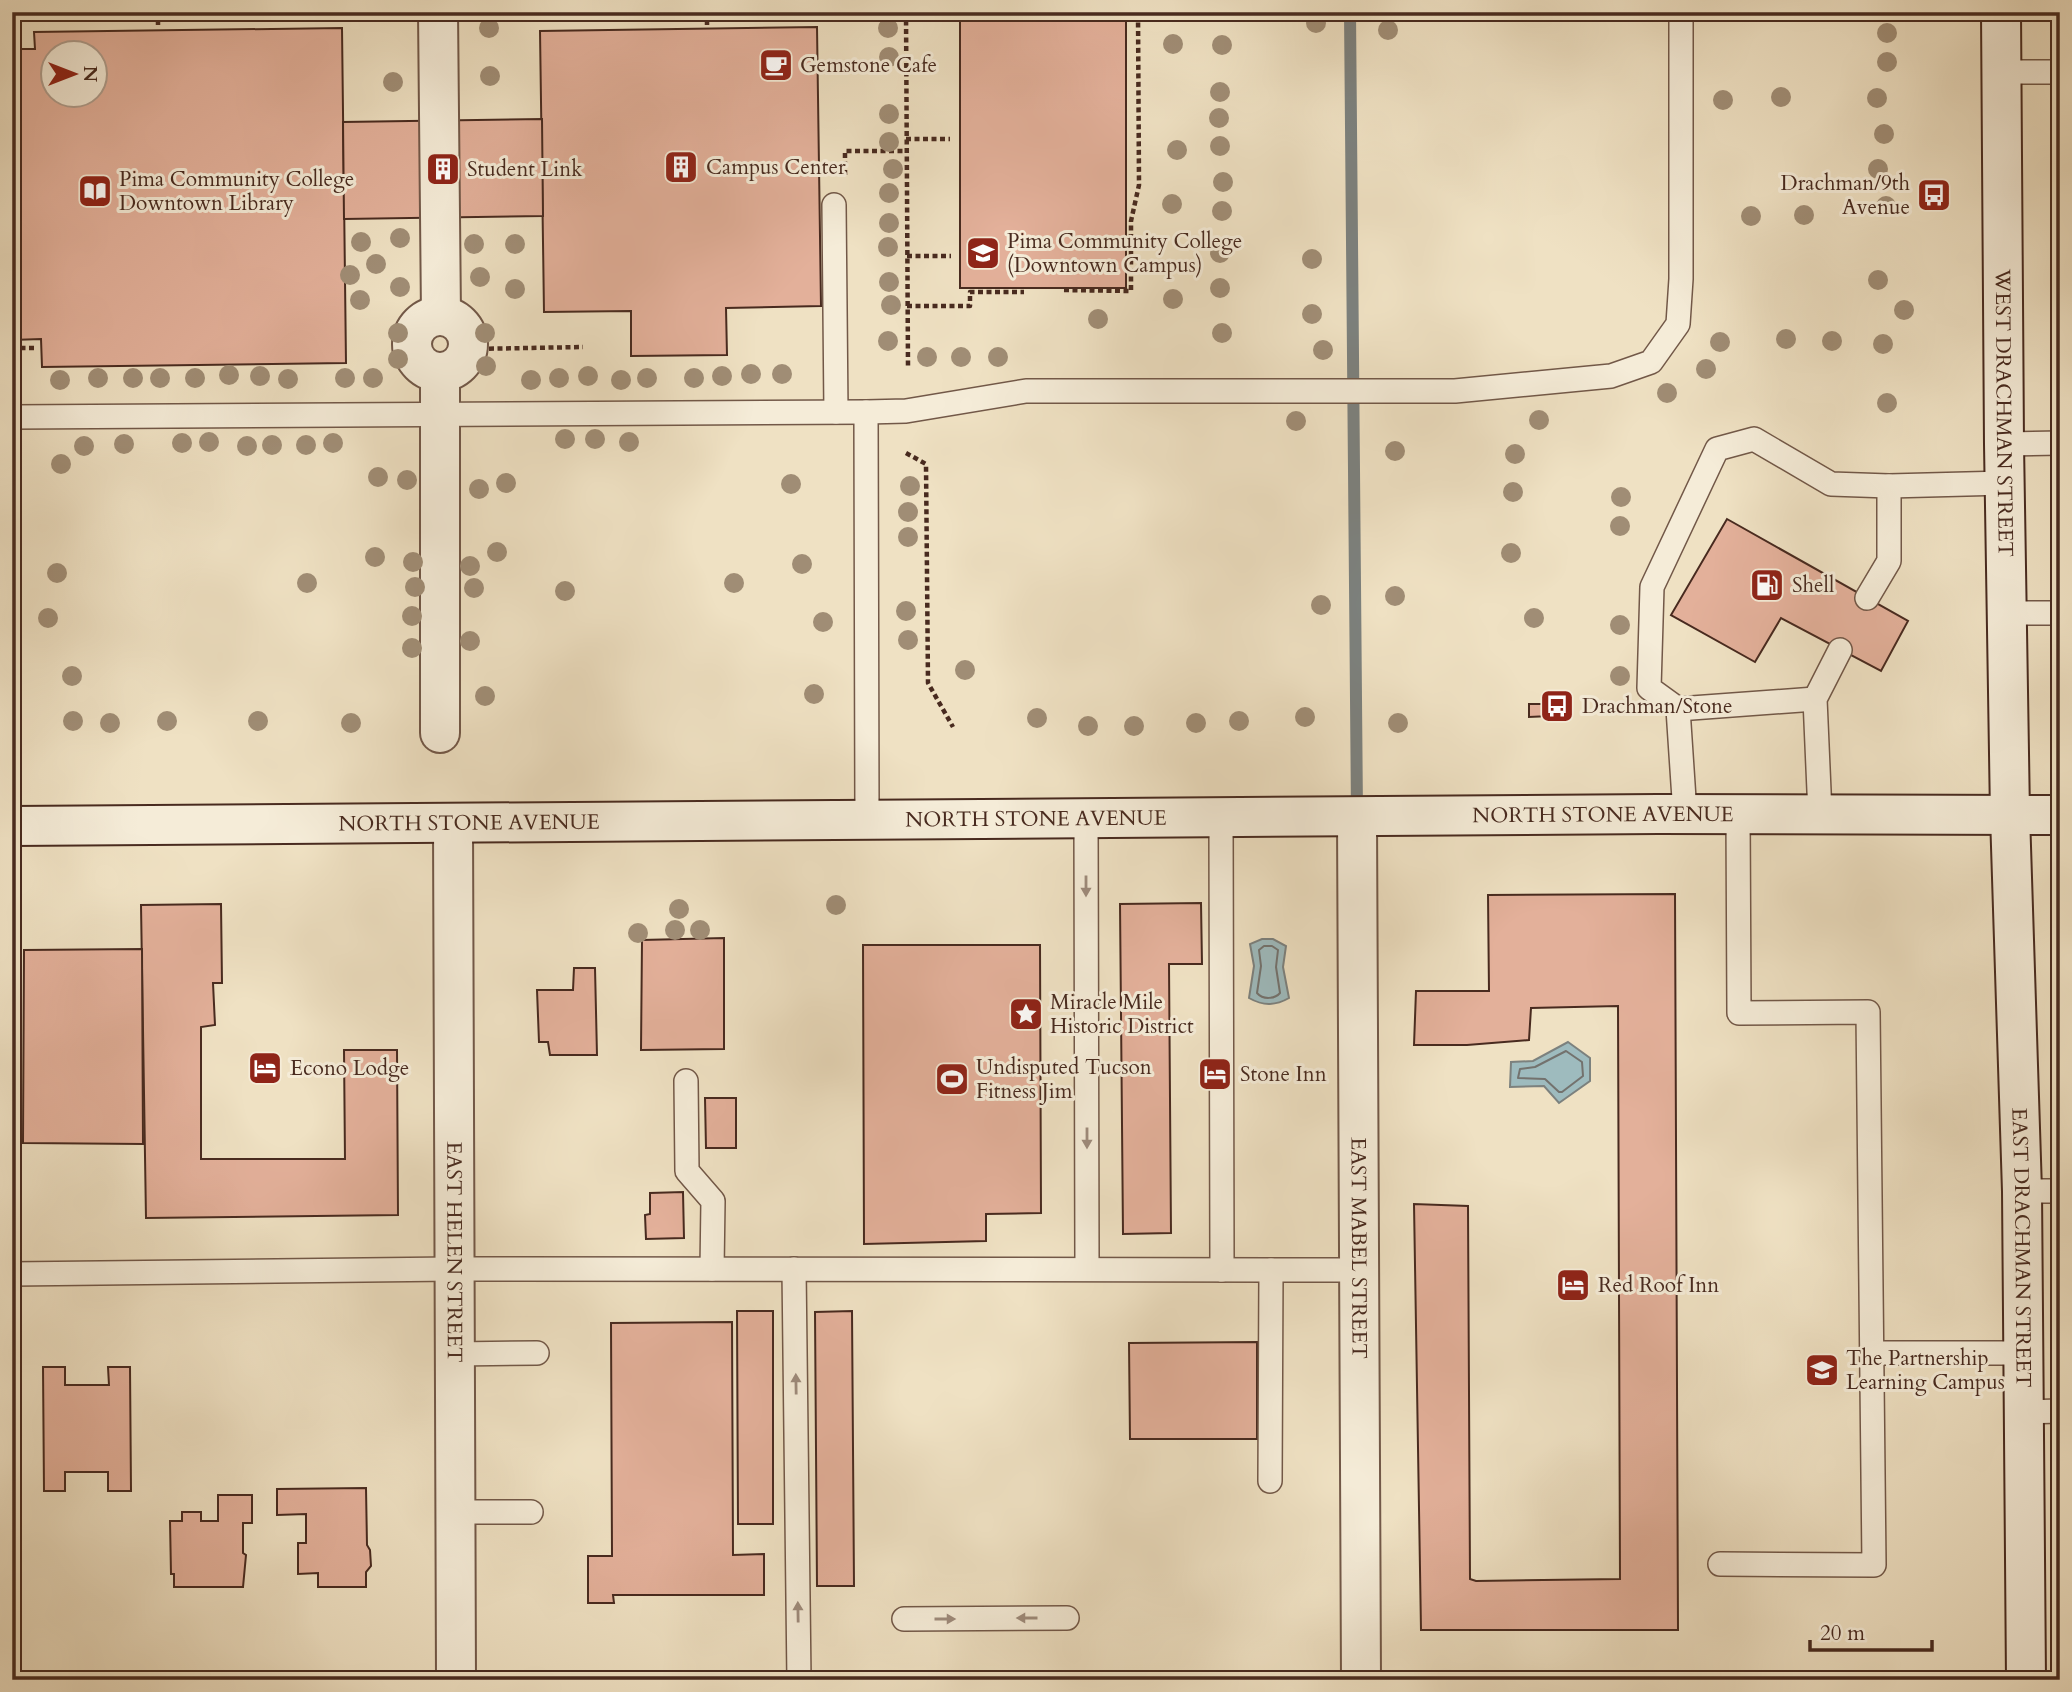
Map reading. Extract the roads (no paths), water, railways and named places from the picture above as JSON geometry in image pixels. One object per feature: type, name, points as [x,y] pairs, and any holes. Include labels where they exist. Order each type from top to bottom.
[{"type":"street","points":[[438,12],[441,316]]},
{"type":"street","name":"WEST DRACHMAN STREET","points":[[2001,12],[2010,815]]},
{"type":"street","points":[[440,733],[440,415],[454,361],[468,340],[459,323],[451,318],[441,316],[424,321],[417,327],[412,344],[417,361],[424,368],[454,361]]},
{"type":"street","name":"NORTH STONE AVENUE","points":[[12,825],[1685,814],[2060,815]]},
{"type":"street","name":"EAST DRACHMAN STREET","points":[[2010,815],[2022,1191],[2023,1353],[2041,1412],[2026,1680]]},
{"type":"street","name":"EAST MABEL STREET","points":[[1357,818],[1362,1680]]},
{"type":"street","name":"EAST HELEN STREET","points":[[453,823],[456,1680]]},
{"type":"lane","points":[[12,417],[906,411],[1026,391],[1455,391],[1611,376],[1651,362],[1678,324],[1681,279],[1681,12]]},
{"type":"lane","points":[[2001,72],[2060,72]]},
{"type":"lane","points":[[834,205],[836,412]]},
{"type":"lane","points":[[866,412],[867,820]]},
{"type":"lane","points":[[1815,699],[1678,709],[1649,688],[1652,587],[1717,449],[1754,439],[1831,484],[1889,486],[2005,483]]},
{"type":"lane","points":[[2004,444],[2060,443]]},
{"type":"lane","points":[[1867,598],[1889,561],[1889,486]]},
{"type":"lane","points":[[2007,613],[2060,613]]},
{"type":"lane","points":[[1820,814],[1815,699],[1840,650]]},
{"type":"lane","points":[[1678,709],[1685,814]]},
{"type":"lane","points":[[1720,1564],[1874,1565],[1868,1012],[1739,1013],[1738,814]]},
{"type":"lane","points":[[1086,818],[1087,1269]]},
{"type":"lane","points":[[1221,818],[1222,1270]]},
{"type":"lane","points":[[686,1081],[687,1171],[713,1202],[712,1269]]},
{"type":"lane","points":[[2022,1191],[2060,1191]]},
{"type":"lane","points":[[12,1274],[453,1269],[1359,1270]]},
{"type":"lane","points":[[794,1269],[799,1680]]},
{"type":"lane","points":[[1270,1481],[1271,1270]]},
{"type":"lane","points":[[454,1354],[537,1353]]},
{"type":"lane","points":[[1872,1353],[2023,1353]]},
{"type":"lane","points":[[455,1512],[531,1511]]},
{"type":"lane","points":[[904,1619],[1067,1618]]},
{"type":"water","points":[[1262,939],[1273,939],[1286,946],[1283,967],[1289,998],[1279,1003],[1264,1004],[1249,998],[1254,966],[1250,944]]},
{"type":"water","points":[[1568,1042],[1590,1058],[1590,1081],[1559,1103],[1544,1086],[1510,1087],[1511,1062],[1533,1061]]},
{"type":"waterway","points":[[1350,12],[1357,814]]},
{"type":"place","name":"Gemstone Cafe","points":[[776,65]]},
{"type":"place","name":"Campus Center","points":[[681,167]]},
{"type":"place","name":"Student Link","points":[[443,169]]},
{"type":"place","name":"Pima Community College Downtown Library","points":[[95,191]]},
{"type":"place","name":"Drachman/9th Avenue","points":[[1934,195]]},
{"type":"place","name":"Pima Community College (Downtown Campus)","points":[[983,253]]},
{"type":"place","name":"Shell","points":[[1767,585]]},
{"type":"place","name":"Drachman/Stone","points":[[1557,706]]},
{"type":"place","name":"Miracle Mile Historic District","points":[[1026,1014]]},
{"type":"place","name":"Econo Lodge","points":[[265,1068]]},
{"type":"place","name":"Stone Inn","points":[[1215,1074]]},
{"type":"place","name":"Undisputed Tucson Fitness Jim","points":[[952,1079]]},
{"type":"place","name":"Red Roof Inn","points":[[1573,1285]]},
{"type":"place","name":"The Partnership Learning Campus","points":[[1822,1370]]}]
